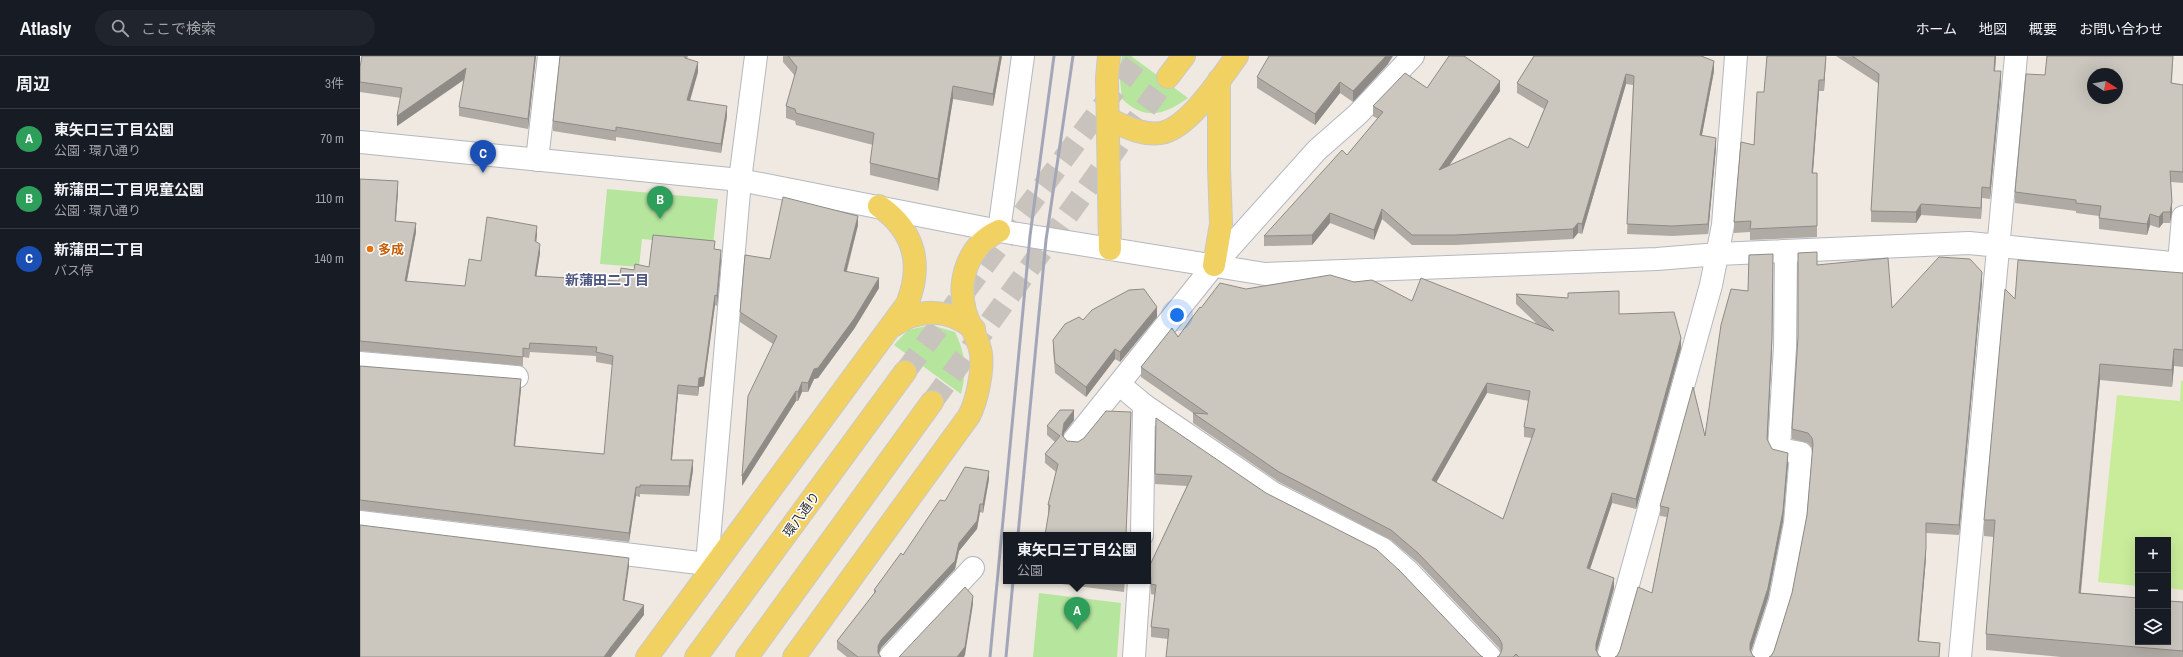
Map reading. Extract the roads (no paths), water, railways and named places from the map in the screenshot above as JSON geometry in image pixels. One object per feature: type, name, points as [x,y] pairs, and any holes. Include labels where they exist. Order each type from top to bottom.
[{"type":"main road","points":[[1109,56],[1107,78],[1110,249]]},
{"type":"main road","points":[[1168,77],[1184,56]]},
{"type":"main road","points":[[1108,119],[1137,132],[1161,133],[1182,124],[1237,56]]},
{"type":"main road","points":[[1214,265],[1221,224],[1218,167],[1219,80]]},
{"type":"main road","points":[[647,657],[710,566],[907,304],[915,279],[915,264],[908,237],[891,215],[880,206]]},
{"type":"main road","points":[[794,657],[969,416],[976,396],[981,355],[974,330],[965,312],[962,294],[966,268],[979,245],[988,236],[999,232]]},
{"type":"main road","points":[[888,330],[903,319],[918,313],[935,312],[950,314],[963,320],[974,330]]},
{"type":"main road","name":"環八通り","points":[[696,657],[905,372]]},
{"type":"main road","points":[[746,657],[932,402]]},
{"type":"street","points":[[537,160],[549,56]]},
{"type":"street","points":[[360,522],[710,566],[740,180],[756,56]]},
{"type":"street","points":[[999,232],[1023,56]]},
{"type":"street","points":[[1074,440],[1120,385],[1214,265],[1317,150],[1358,114],[1413,56]]},
{"type":"street","points":[[1608,657],[1702,320],[1718,254],[1723,225],[1736,56]]},
{"type":"street","points":[[1960,657],[2016,56]]},
{"type":"street","points":[[360,142],[740,180],[880,206],[999,232],[1265,274],[1657,259],[1718,254],[1969,243],[2181,264],[2183,217]]},
{"type":"street","points":[[1762,657],[1780,601],[1795,523],[1801,453],[1779,449],[1784,363],[1786,251]]},
{"type":"street","points":[[360,363],[517,377]]},
{"type":"street","points":[[1120,385],[1144,405],[1273,493],[1383,549],[1409,572],[1490,657]]},
{"type":"street","points":[[1142,532],[1144,405]]},
{"type":"street","points":[[890,657],[973,568]]},
{"type":"street","points":[[1134,657],[1139,584]]},
{"type":"tunnel","points":[[905,372],[1140,56]]},
{"type":"tunnel","points":[[932,402],[1168,77]]},
{"type":"railway","points":[[990,657],[1030,236],[1054,56]]},
{"type":"railway","points":[[1018,532],[1046,240],[1073,56]]},
{"type":"railway","points":[[1006,657],[1013,584]]},
{"type":"place","name":"新蒲田二丁目","points":[[483,173]]},
{"type":"place","name":"新蒲田二丁目児童公園","points":[[660,219]]},
{"type":"place","name":"多成","points":[[370,249]]},
{"type":"place","name":"東矢口三丁目公園","points":[[1077,630]]},
{"type":"district","name":"新蒲田二丁目","points":[[607,280]]}]
